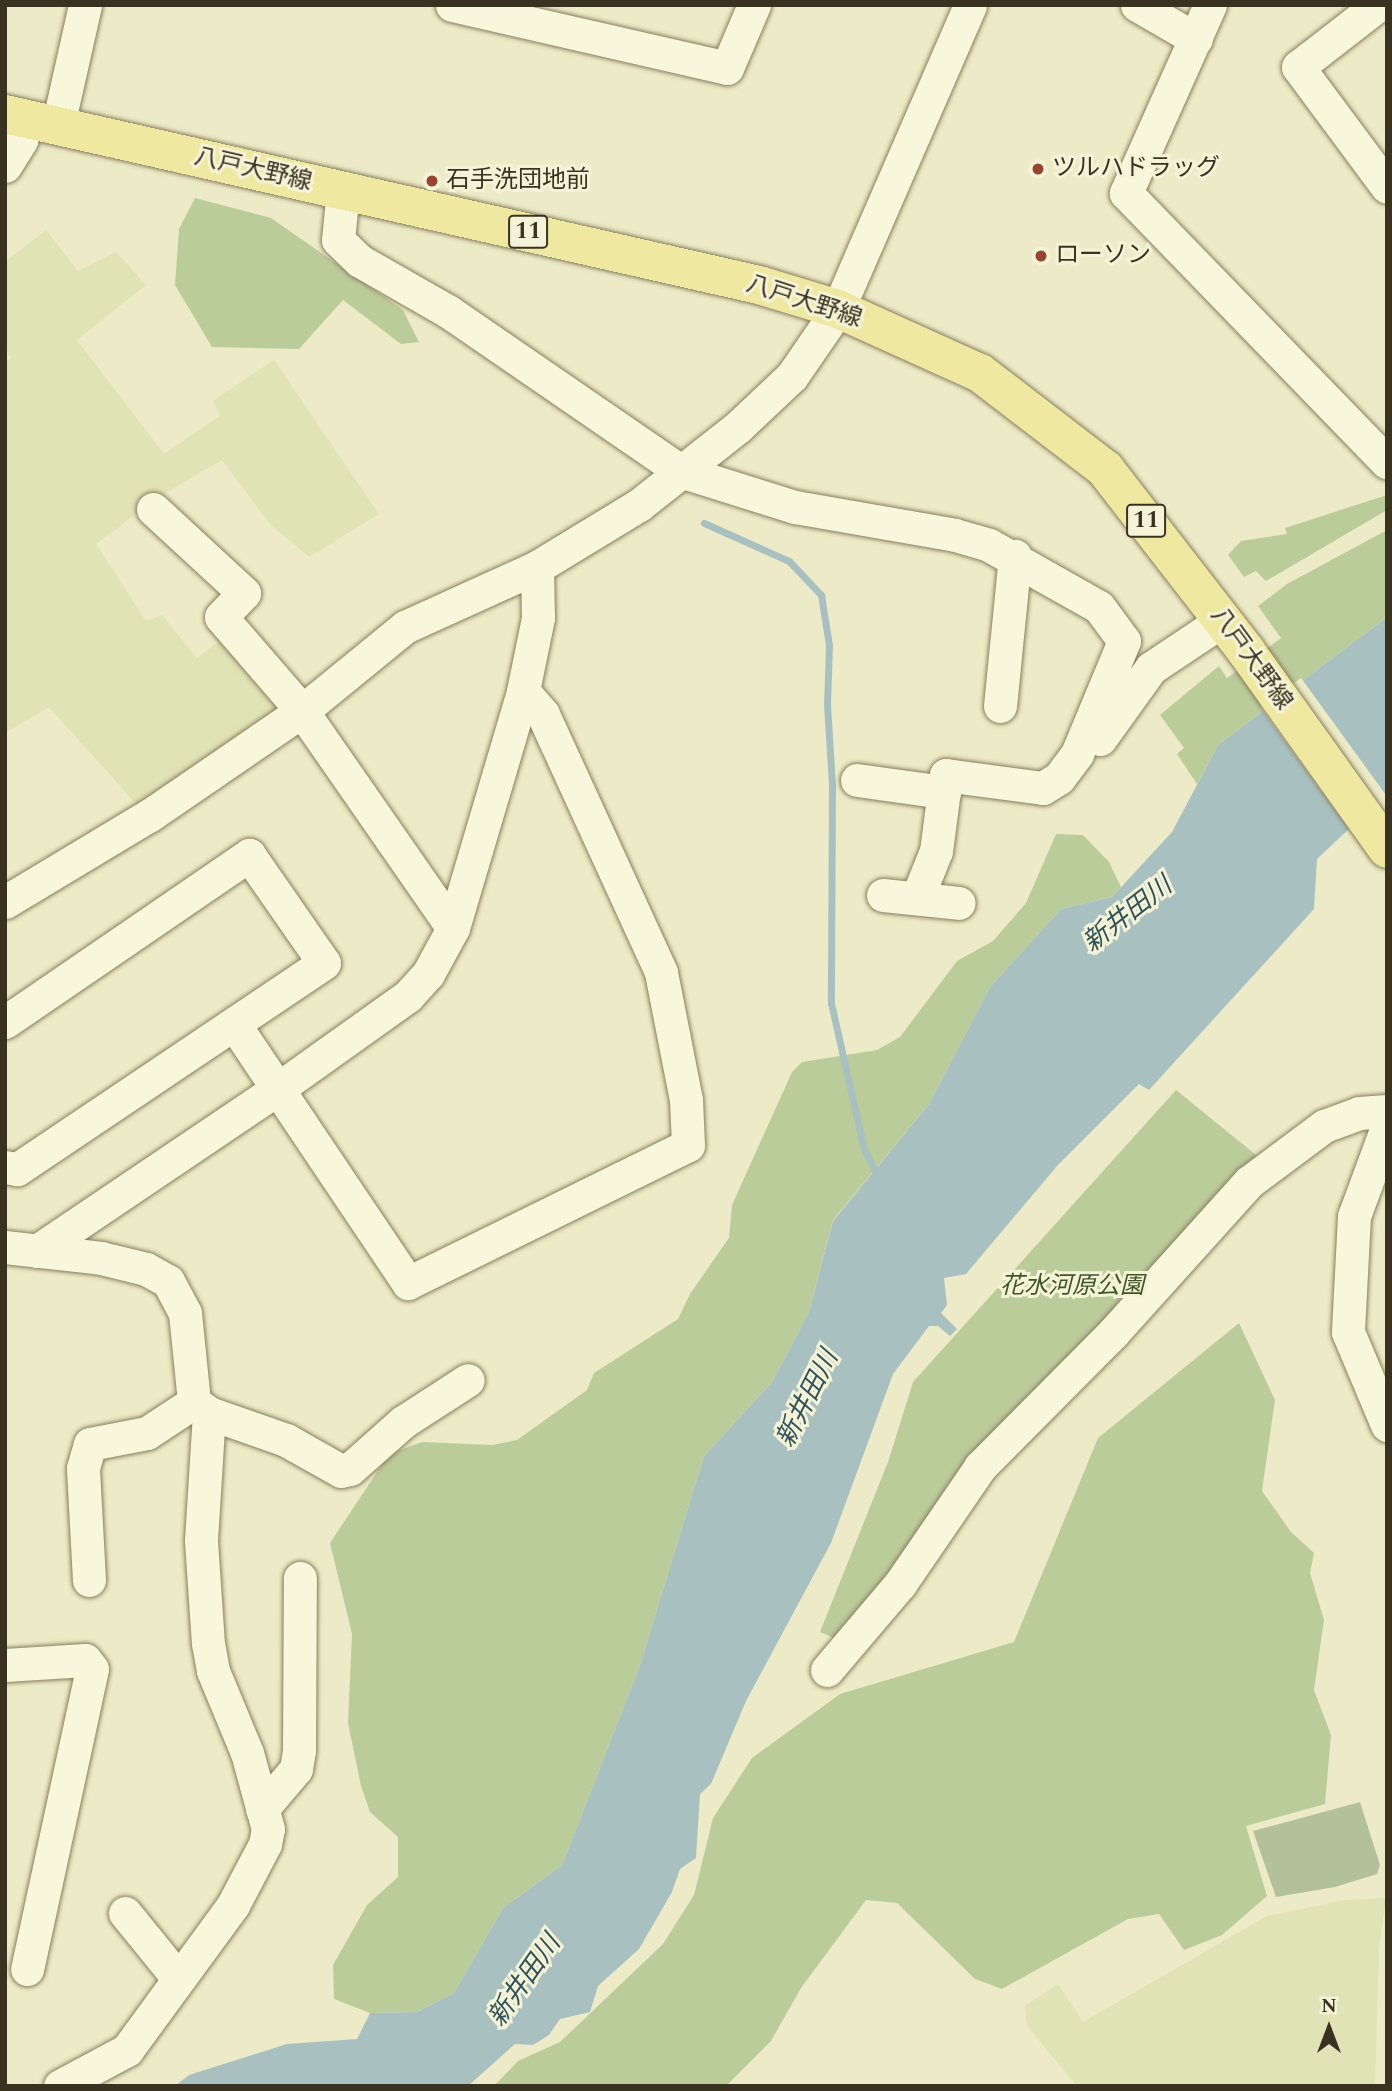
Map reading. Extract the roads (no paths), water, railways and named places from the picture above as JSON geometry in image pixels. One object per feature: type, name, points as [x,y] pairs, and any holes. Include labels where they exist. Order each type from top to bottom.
[{"type":"main road","name":"八戸大野線","points":[[30,119],[759,285],[838,309],[980,373],[1105,469],[1246,651],[1387,849]]},
{"type":"street","points":[[5,166],[21,140],[85,5]]},
{"type":"street","points":[[452,5],[587,20],[727,68],[754,5]]},
{"type":"street","points":[[5,902],[150,815],[302,711],[405,627],[537,567],[639,505],[738,427],[792,376],[838,309],[970,5]]},
{"type":"street","points":[[1137,5],[1196,39]]},
{"type":"street","points":[[1210,5],[1126,193],[1387,462]]},
{"type":"street","points":[[1378,5],[1298,67],[1387,187]]},
{"type":"street","points":[[343,190],[338,240],[360,261],[449,312],[680,471],[794,507],[955,535],[1015,556],[1099,607],[1124,641],[1087,734],[1059,778],[1043,789],[946,775],[936,851],[917,898]]},
{"type":"street","points":[[153,509],[244,593],[220,617],[302,711],[453,928]]},
{"type":"street","points":[[1000,706],[1015,556]]},
{"type":"street","points":[[21,1249],[279,1088],[408,996],[443,951],[453,928],[523,691],[538,618],[537,567]]},
{"type":"street","points":[[1087,734],[1100,739],[1151,668],[1223,621]]},
{"type":"street","points":[[234,1024],[408,1283],[688,1145],[686,1100],[661,972],[543,714],[523,691]]},
{"type":"street","points":[[857,780],[944,792]]},
{"type":"street","points":[[5,1021],[249,855],[324,964],[17,1169],[5,1167]]},
{"type":"street","points":[[883,895],[960,903]]},
{"type":"street","points":[[827,1670],[900,1584],[980,1467],[1113,1333],[1249,1182],[1324,1126],[1359,1113],[1387,1111]]},
{"type":"street","points":[[1387,1127],[1353,1216],[1349,1318],[1349,1332],[1387,1425]]},
{"type":"street","points":[[21,1249],[101,1258],[146,1269],[168,1281],[185,1313],[201,1408],[201,1540],[208,1644],[268,1829],[251,1874],[127,2050],[60,2086]]},
{"type":"street","points":[[89,1580],[83,1468],[90,1444],[147,1433],[201,1408],[286,1440],[341,1471],[350,1469],[402,1422],[468,1380]]},
{"type":"street","points":[[262,1809],[296,1769],[298,1760],[303,1701],[300,1578]]},
{"type":"street","points":[[5,1665],[85,1660],[92,1669],[27,1969]]},
{"type":"street","points":[[125,1913],[177,1977]]},
{"type":"water","name":"新井田川","points":[[1387,617],[1387,793],[1317,859],[1314,909],[1149,1090],[1139,1084],[1057,1166],[966,1274],[944,1278],[947,1305],[941,1313],[957,1329],[950,1336],[938,1326],[929,1326],[893,1374],[831,1543],[746,1701],[711,1784],[700,1794],[696,1858],[680,1869],[672,1892],[639,1949],[598,1986],[590,2012],[560,2019],[549,2035],[533,2045],[515,2044],[468,2086],[175,2086],[189,2075],[287,2044],[357,2039],[370,2013],[417,2012],[454,1993],[503,1908],[562,1865],[639,1668],[704,1456],[772,1382],[809,1312],[833,1221],[929,1104],[990,987],[1061,909],[1112,897],[1172,832],[1218,745]]},
{"type":"waterway","points":[[704,523],[789,561],[821,595],[829,645],[827,704],[832,785],[831,1003],[864,1149],[878,1177]]},
{"type":"place","name":"ツルハドラッグ","points":[[1038,169]]},
{"type":"place","name":"石手洗団地前","points":[[432,181]]},
{"type":"place","name":"ローソン","points":[[1041,256]]},
{"type":"park label","name":"花水河原公園","points":[[1072,1287]]}]
